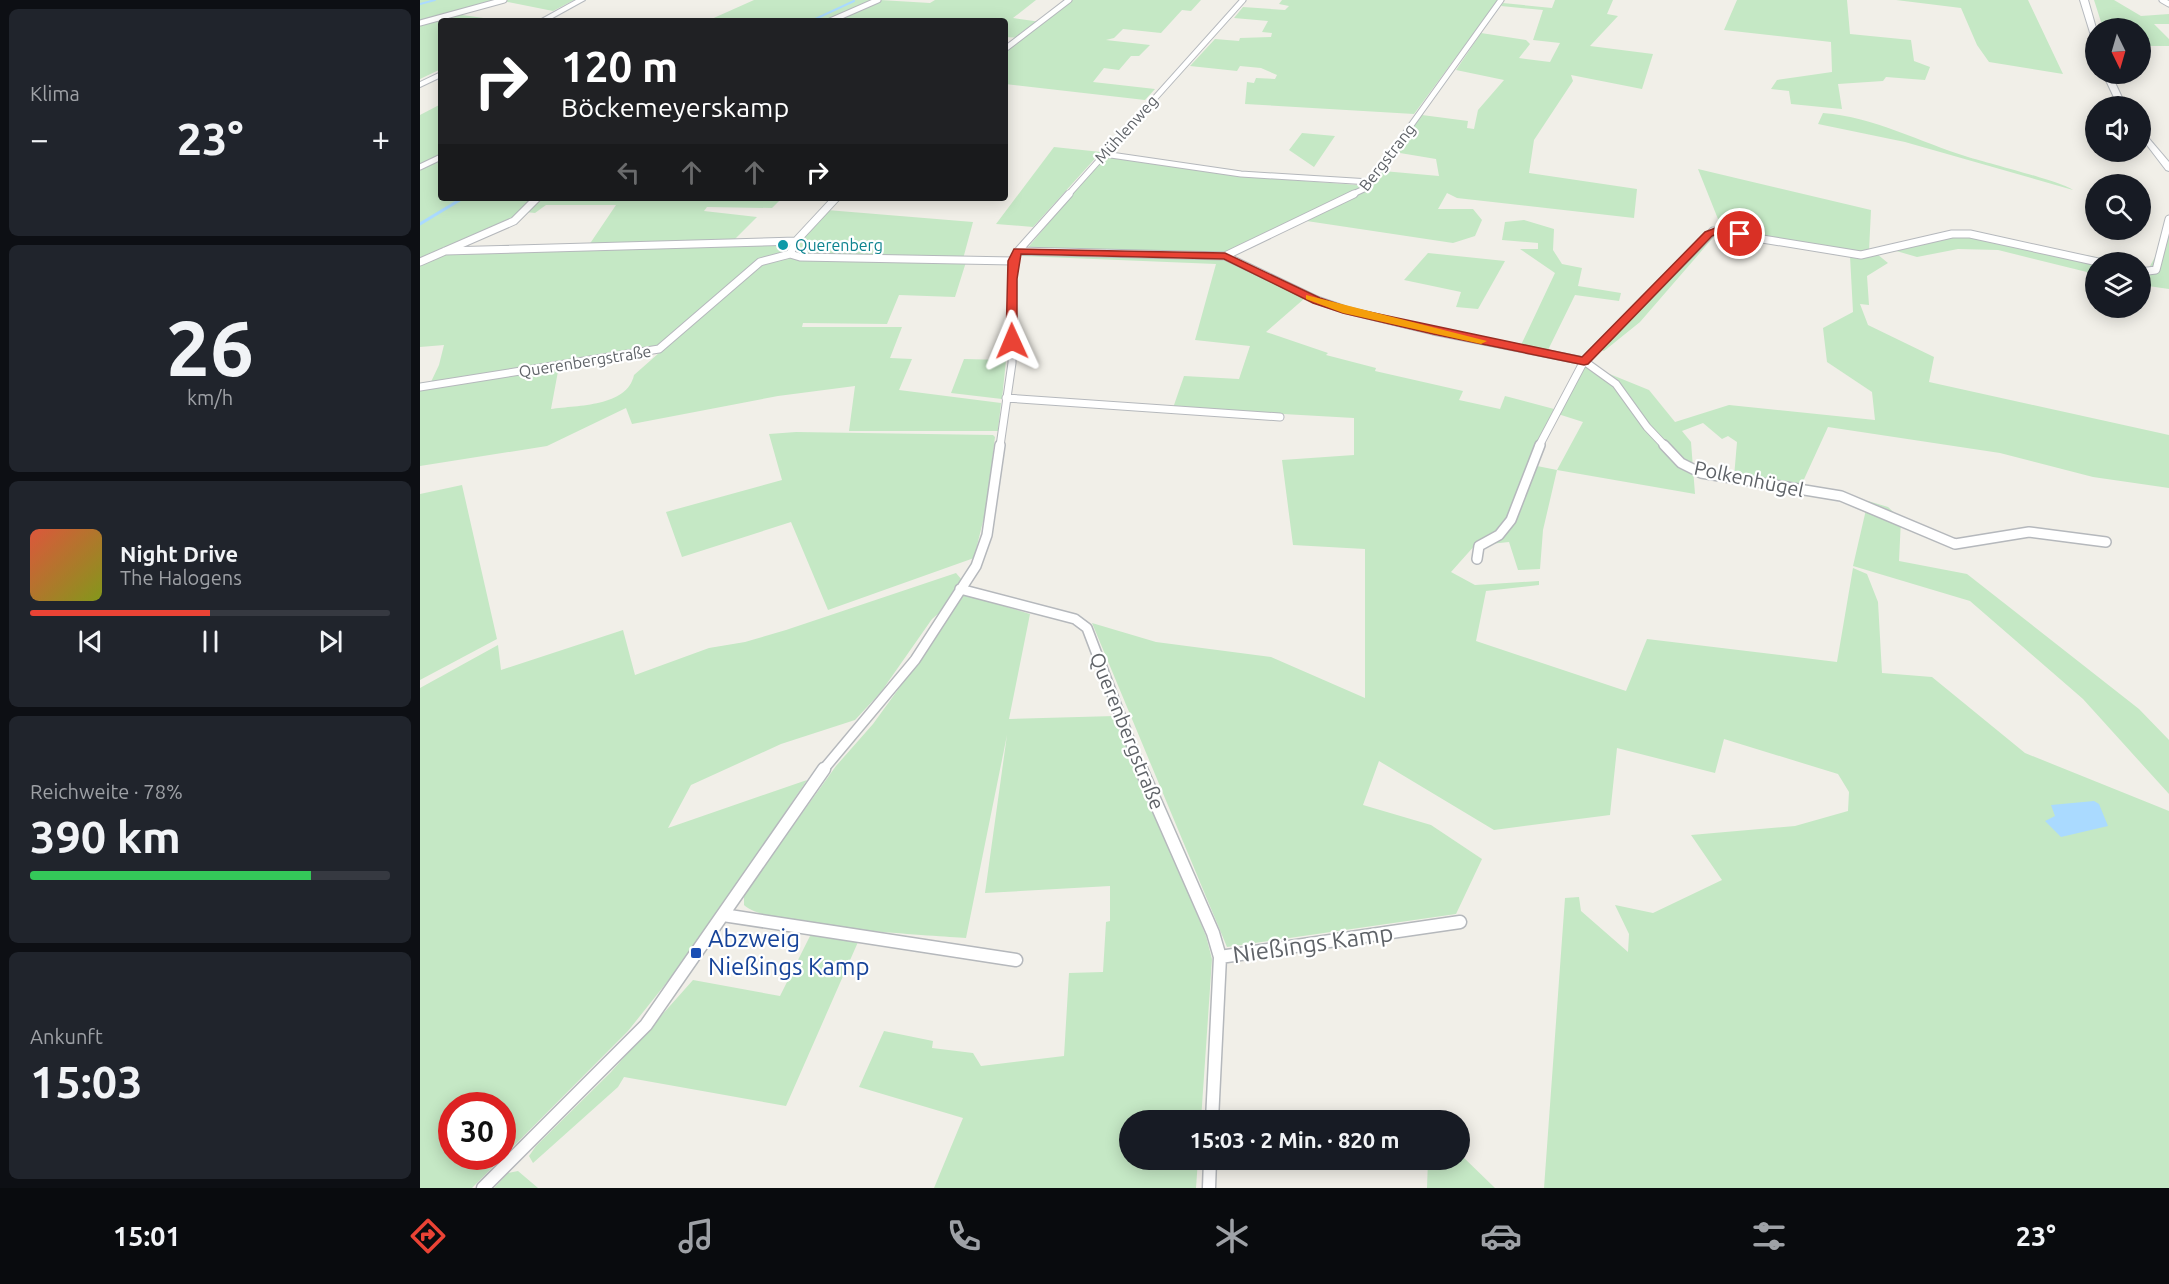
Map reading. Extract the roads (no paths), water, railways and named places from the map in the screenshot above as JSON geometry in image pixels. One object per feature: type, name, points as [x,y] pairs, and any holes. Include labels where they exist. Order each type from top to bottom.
[{"type":"main road","points":[[548,18],[581,0]]},
{"type":"main road","points":[[2084,0],[2090,18]]},
{"type":"main road","points":[[420,85],[438,76]]},
{"type":"main road","points":[[2151,144],[2169,168]]},
{"type":"street","points":[[438,18],[504,0]]},
{"type":"street","points":[[837,18],[878,0]]},
{"type":"street","points":[[1008,47],[1069,0]]},
{"type":"street","name":"Mühlenweg","points":[[1013,261],[1018,251],[1243,0]]},
{"type":"street","name":"Bergstrang","points":[[1225,256],[1360,193],[1501,0]]},
{"type":"street","points":[[2162,0],[2169,4]]},
{"type":"street","points":[[420,23],[438,18]]},
{"type":"street","points":[[1104,154],[1241,174],[1370,182]]},
{"type":"street","points":[[420,167],[438,159]]},
{"type":"street","points":[[420,262],[514,221],[534,201]]},
{"type":"street","points":[[790,254],[796,241],[833,201]]},
{"type":"street","points":[[2151,271],[2157,270],[2169,219]]},
{"type":"street","points":[[1477,559],[1479,546],[1498,535],[1511,520],[1532,460],[1584,361],[1713,231],[1861,255],[1952,234],[1970,234],[2085,259]]},
{"type":"street","points":[[445,251],[796,241]]},
{"type":"street","points":[[1018,251],[1225,256],[1317,300],[1346,310],[1433,331],[1584,361]]},
{"type":"street","name":"Querenbergstraße","points":[[420,387],[658,349],[760,262],[790,254],[800,257],[1013,261]]},
{"type":"street","points":[[483,1188],[646,1025],[818,776],[915,660],[976,566],[987,535],[1012,363],[1013,261]]},
{"type":"street","name":"Polkenhügel","points":[[1584,361],[1616,384],[1647,427],[1674,458],[1701,472],[1841,496],[1955,544],[1970,543],[2017,532],[2037,532],[2106,542]]},
{"type":"street","points":[[1006,398],[1280,417]]},
{"type":"street","name":"Querenbergstraße","points":[[960,589],[1075,619],[1087,628],[1117,710],[1155,803],[1213,933],[1220,957]]},
{"type":"street","points":[[723,915],[782,927],[975,951],[1016,960]]},
{"type":"street","name":"Nießings Kamp","points":[[1212,1110],[1220,957],[1460,922]]},
{"type":"street","points":[[1209,1188],[1210,1170]]},
{"type":"water","points":[[2094,801],[2099,804],[2108,826],[2061,837],[2045,821],[2055,816],[2051,805]]},
{"type":"waterway","points":[[420,4],[435,0]]},
{"type":"waterway","points":[[817,18],[854,1]]},
{"type":"waterway","points":[[420,224],[458,201]]},
{"type":"place","name":"Querenberg","points":[[783,245]]},
{"type":"place","name":"Abzweig Nießings Kamp","points":[[696,953]]}]
